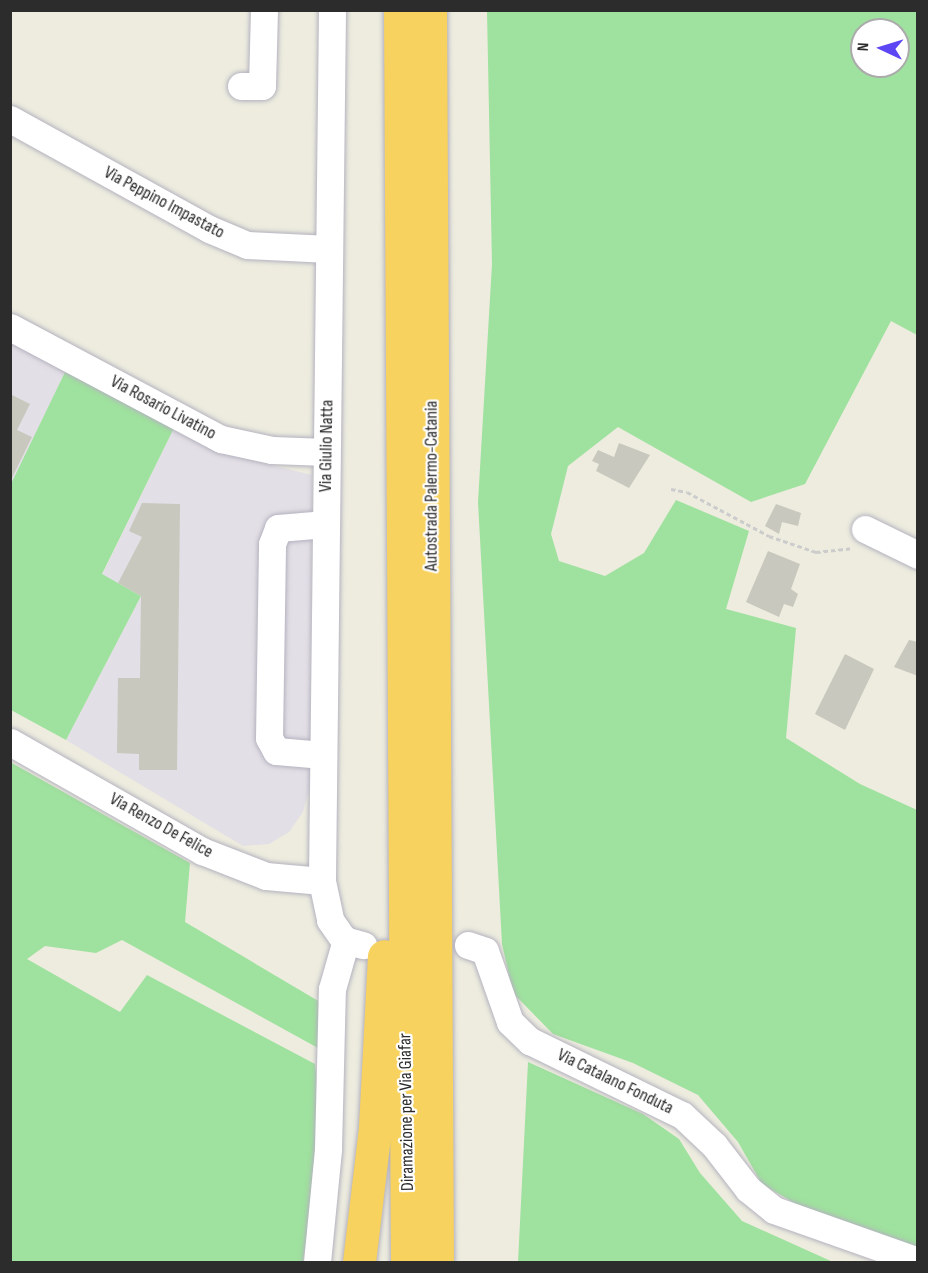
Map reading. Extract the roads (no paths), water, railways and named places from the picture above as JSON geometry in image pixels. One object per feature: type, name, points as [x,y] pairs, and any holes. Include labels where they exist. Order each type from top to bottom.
[{"type":"highway","name":"Autostrada Palermo-Catania","points":[[400,10],[404,961]]},
{"type":"highway","name":"Autostrada Palermo-Catania","points":[[430,10],[436,961]]},
{"type":"highway","points":[[432,472],[458,1263]]},
{"type":"highway","points":[[359,1263],[375,1127],[387,803],[403,664]]},
{"type":"highway","name":"Diramazione per Via Giafar","points":[[404,961],[407,1263]]},
{"type":"highway","name":"Diramazione per Via Giafar","points":[[436,961],[437,1263]]},
{"type":"street","points":[[241,86],[262,86],[264,10]]},
{"type":"street","name":"Via Giulio Natta","points":[[317,1263],[328,1149],[332,989],[355,942],[330,920],[322,881],[332,10]]},
{"type":"street","name":"Via Peppino Impastato","points":[[10,119],[209,229],[247,245],[329,249]]},
{"type":"street","name":"Via Rosario Livatino","points":[[10,327],[221,439],[272,450],[326,452]]},
{"type":"street","points":[[323,755],[276,751],[269,738],[272,544],[278,528],[326,524]]},
{"type":"street","points":[[865,529],[918,555]]},
{"type":"street","name":"Via Renzo De Felice","points":[[10,742],[202,851],[267,876],[322,881]]},
{"type":"street","name":"Via Catalano Fonduta","points":[[468,945],[485,951],[510,1022],[530,1041],[682,1115],[714,1144],[748,1189],[774,1210],[918,1261]]}]
